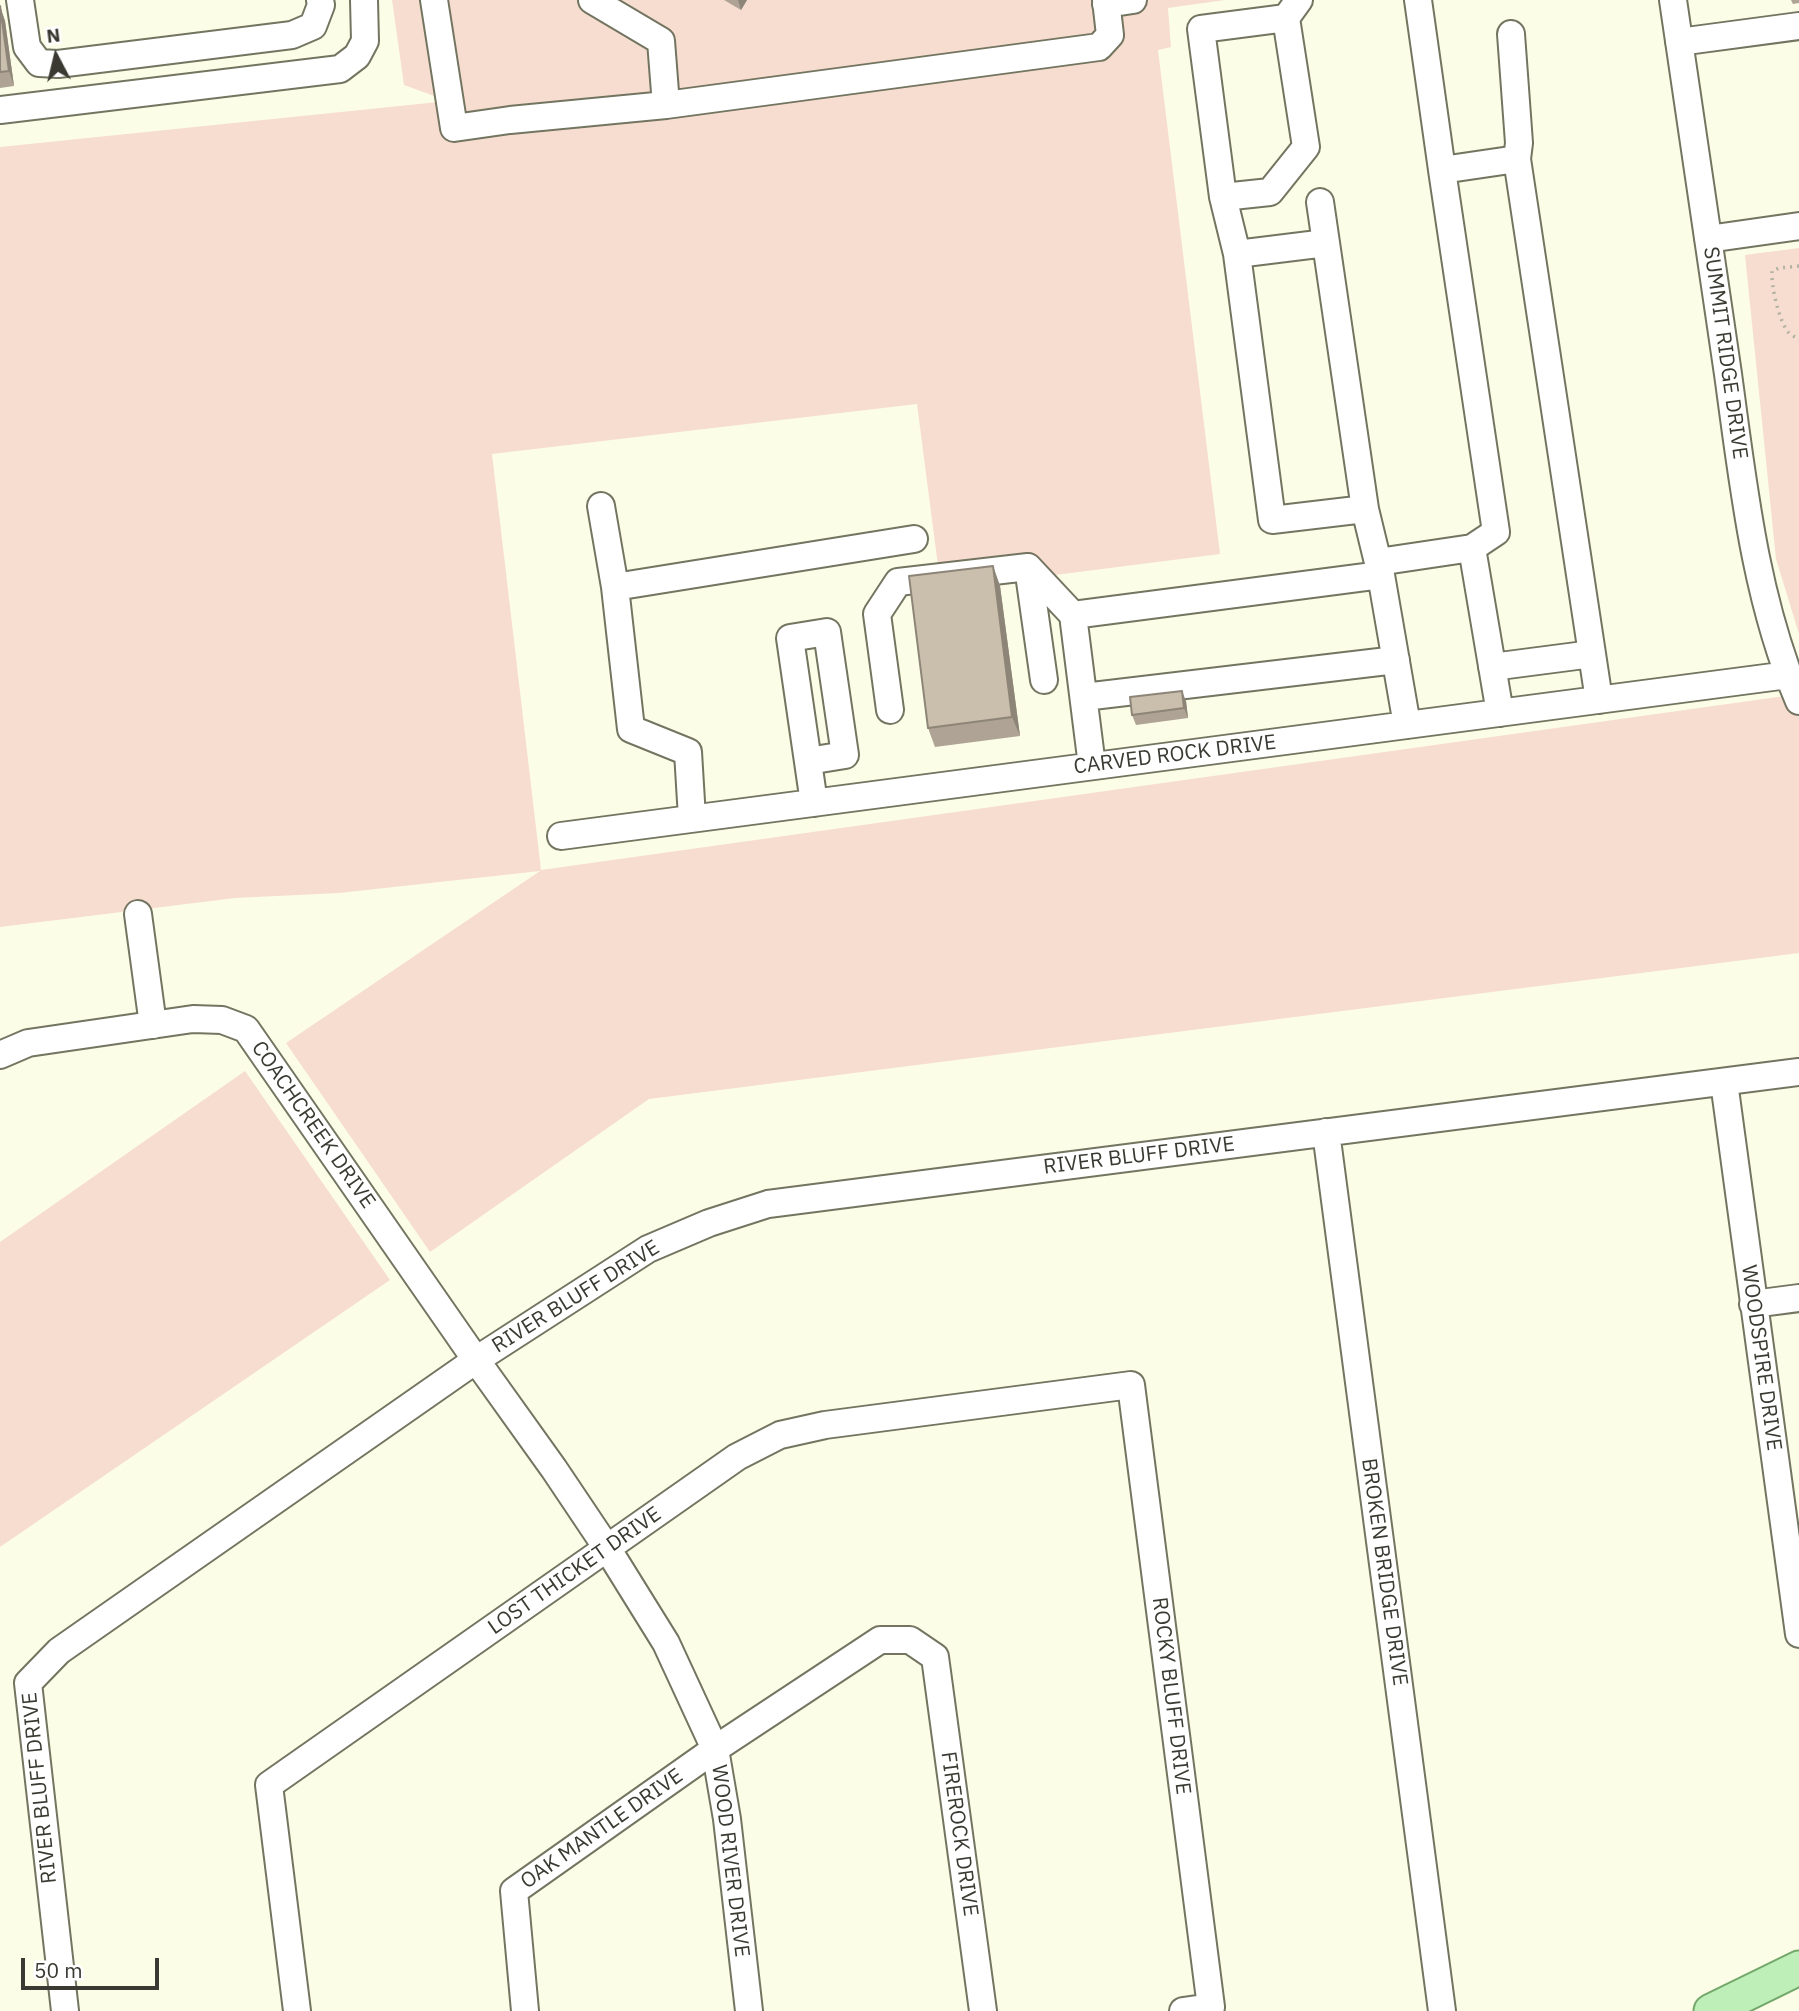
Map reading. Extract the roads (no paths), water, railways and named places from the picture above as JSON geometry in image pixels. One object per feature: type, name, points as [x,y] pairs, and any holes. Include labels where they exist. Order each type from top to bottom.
[{"type":"main road","points":[[1728,2007],[1799,1968]]},
{"type":"street","points":[[20,0],[27,47],[39,63],[58,64],[292,35],[313,26],[321,5],[320,0]]},
{"type":"street","points":[[0,110],[340,69],[357,56],[365,41],[364,0]]},
{"type":"street","points":[[434,0],[454,128],[666,105],[1099,47],[1110,35],[1106,2],[1133,0]]},
{"type":"street","points":[[592,0],[661,41],[666,105]]},
{"type":"street","points":[[1073,615],[1380,569],[1472,548],[1496,532],[1418,0]]},
{"type":"street","name":"SUMMIT RIDGE DRIVE","points":[[1673,0],[1748,518],[1788,675],[1799,701]]},
{"type":"street","points":[[1223,197],[1270,192],[1306,147],[1292,9],[1201,29],[1223,197],[1237,254],[1272,520],[1364,509]]},
{"type":"street","points":[[1679,42],[1799,26]]},
{"type":"street","points":[[1511,34],[1520,143],[1517,159],[1599,700]]},
{"type":"street","points":[[1442,170],[1517,159]]},
{"type":"street","points":[[1320,202],[1364,509],[1380,569],[1407,725]]},
{"type":"street","points":[[1708,239],[1799,226]]},
{"type":"street","points":[[1237,254],[1326,243]]},
{"type":"street","points":[[601,506],[615,587],[631,729],[688,752],[692,818]]},
{"type":"street","points":[[615,587],[915,539]]},
{"type":"street","points":[[1472,548],[1500,713]]},
{"type":"street","points":[[1028,567],[1073,615],[1093,766]]},
{"type":"street","points":[[1028,567],[1044,680]]},
{"type":"street","points":[[890,710],[877,614],[898,582],[1028,567]]},
{"type":"street","points":[[1492,667],[1592,654]]},
{"type":"street","points":[[1084,697],[1396,660]]},
{"type":"street","name":"CARVED ROCK DRIVE","points":[[561,835],[1788,675]]},
{"type":"street","points":[[808,761],[814,803]]},
{"type":"street","points":[[138,914],[153,1025]]},
{"type":"street","name":"COACHCREEK DRIVE","points":[[0,1055],[27,1043],[193,1019],[222,1020],[246,1029],[476,1360]]},
{"type":"street","name":"RIVER BLUFF DRIVE","points":[[65,2011],[28,1683],[59,1651],[476,1360],[648,1249],[709,1223],[768,1204],[1799,1072]]},
{"type":"street","name":"WOODSPIRE DRIVE","points":[[1724,1082],[1799,1634]]},
{"type":"street","name":"BROKEN BRIDGE DRIVE","points":[[1326,1132],[1442,2011]]},
{"type":"street","points":[[1753,1304],[1799,1298]]},
{"type":"street","name":"WOOD RIVER DRIVE","points":[[476,1360],[554,1469],[666,1643],[715,1749],[727,1819],[749,2011]]},
{"type":"street","name":"LOST THICKET DRIVE","points":[[297,2011],[269,1785],[737,1457],[780,1435],[825,1425],[1131,1385]]},
{"type":"street","name":"ROCKY BLUFF DRIVE","points":[[1131,1385],[1211,2007],[1183,2011]]},
{"type":"street","name":"OAK MANTLE DRIVE","points":[[525,2011],[514,1891],[715,1749],[880,1640],[910,1640],[935,1657]]},
{"type":"street","name":"FIREROCK DRIVE","points":[[935,1657],[983,2011]]}]
